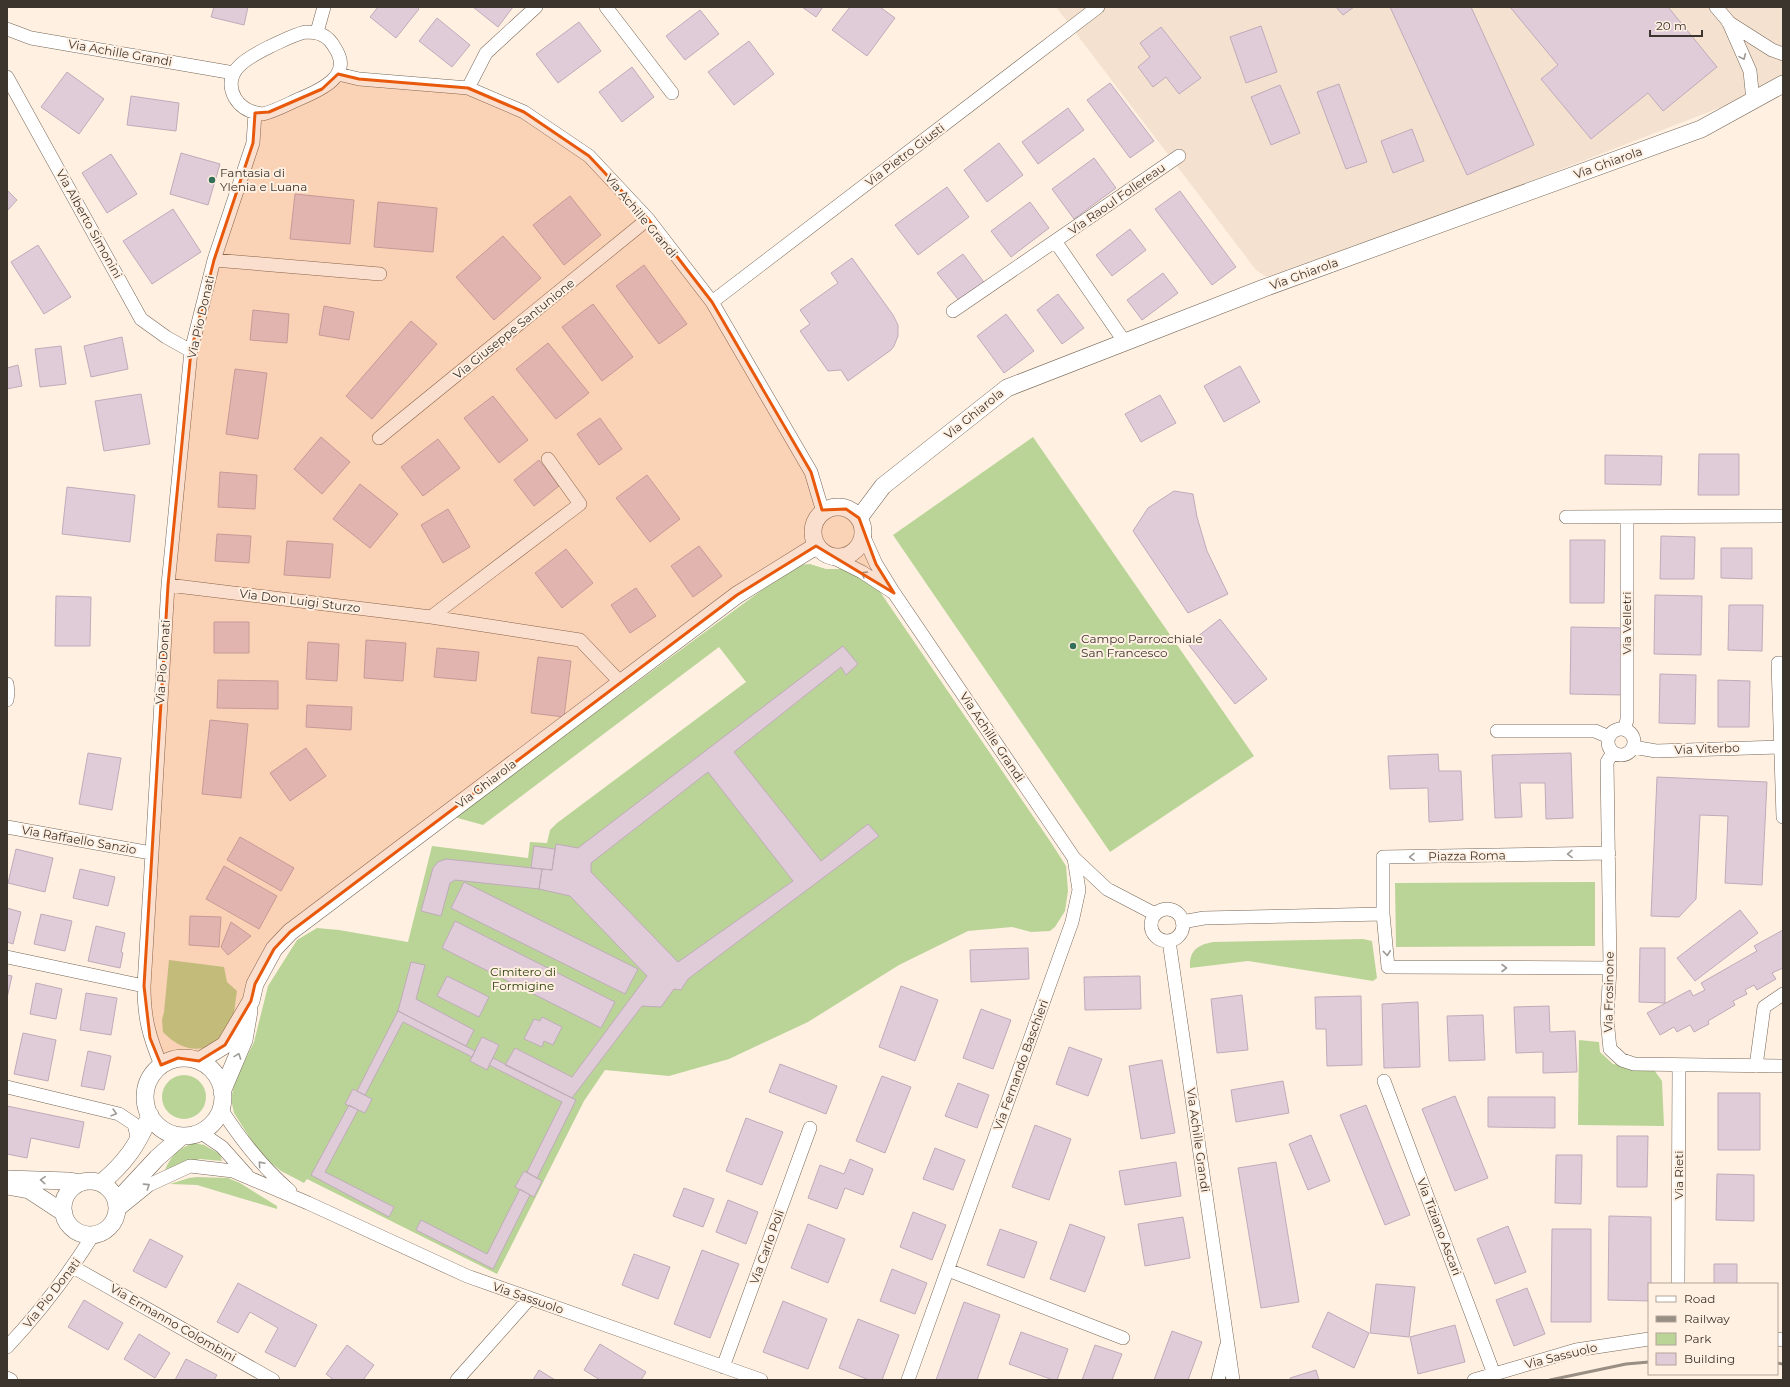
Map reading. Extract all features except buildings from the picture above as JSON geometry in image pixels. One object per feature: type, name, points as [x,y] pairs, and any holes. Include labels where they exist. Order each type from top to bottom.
[{"type":"street","points":[[318,32],[324,7]]},
{"type":"street","points":[[468,88],[486,53],[536,7]]},
{"type":"street","points":[[606,7],[672,93]]},
{"type":"street","name":"Via Pietro Giusti","points":[[712,302],[1098,7]]},
{"type":"street","points":[[1716,7],[1728,22],[1750,72],[1753,101]]},
{"type":"street","points":[[1728,22],[1772,50],[1783,54]]},
{"type":"street","name":"Via Achille Grandi","points":[[7,29],[31,38],[234,73]]},
{"type":"street","points":[[305,32],[318,32],[326,37],[337,49],[340,57],[338,74],[331,82],[322,89],[269,112],[255,113],[241,105],[234,95],[232,82],[234,73],[241,63],[251,56],[292,35],[305,32]]},
{"type":"street","name":"Via Achille Grandi","points":[[338,74],[359,79],[468,88],[524,112],[589,156],[648,219],[712,302],[811,472],[823,512]]},
{"type":"street","name":"Via Alberto Simonini","points":[[7,76],[141,319],[166,337],[191,351]]},
{"type":"street","name":"Via Ghiarola","points":[[859,518],[883,486],[1007,388],[1124,341],[1264,288],[1701,129],[1783,84]]},
{"type":"street","name":"Via Pio Donati","points":[[161,1065],[150,1038],[144,1008],[144,986],[168,585],[191,351],[214,260],[253,143],[255,113]]},
{"type":"street","name":"Via Raoul Follereau","points":[[953,311],[1179,156]]},
{"type":"street","name":"Via Giuseppe Santunione","points":[[379,438],[648,219]]},
{"type":"street","name":"Via Raoul Follereau","points":[[1055,241],[1124,341]]},
{"type":"street","name":"Via Pio Donati","points":[[214,260],[380,274]]},
{"type":"street","points":[[431,617],[580,504],[548,459]]},
{"type":"street","points":[[863,535],[856,550],[849,555],[832,557],[826,555],[816,546],[812,532],[814,524],[823,512],[830,508],[838,507],[853,512],[859,518],[863,535],[876,564],[894,593]]},
{"type":"street","name":"Via Velletri","points":[[1624,729],[1627,720],[1626,516]]},
{"type":"street","points":[[1566,517],[1783,516]]},
{"type":"street","name":"Via Ghiarola","points":[[199,1061],[225,1045],[251,1001],[255,984],[274,949],[290,932],[737,595],[816,546]]},
{"type":"street","name":"Via Achille Grandi","points":[[832,557],[862,572],[894,593],[1074,858],[1107,889],[1155,914]]},
{"type":"street","name":"Via Don Luigi Sturzo","points":[[168,585],[431,617],[580,640],[621,683]]},
{"type":"street","points":[[1783,663],[1778,663],[1782,747],[1783,817]]},
{"type":"street","points":[[1624,729],[1632,735],[1633,747],[1626,754],[1621,755],[1613,752],[1608,745],[1609,737],[1615,730],[1624,729]]},
{"type":"street","points":[[1497,731],[1594,731],[1609,737]]},
{"type":"street","name":"Via Viterbo","points":[[1633,747],[1656,751],[1782,747]]},
{"type":"street","points":[[1609,853],[1607,762],[1613,752]]},
{"type":"street","name":"Via Raffaello Sanzio","points":[[7,827],[151,853]]},
{"type":"street","name":"Piazza Roma","points":[[1609,853],[1383,857],[1383,914],[1388,967],[1610,968]]},
{"type":"street","name":"Via Frosinone","points":[[1609,853],[1610,968],[1607,1019],[1610,1049],[1622,1060],[1634,1064],[1783,1066]]},
{"type":"street","name":"Via Fernando Baschieri","points":[[908,1380],[1072,922],[1079,890],[1074,858]]},
{"type":"street","points":[[1169,909],[1178,913],[1182,922],[1182,927],[1178,936],[1169,941],[1159,939],[1152,932],[1151,923],[1155,914],[1159,911],[1169,909]]},
{"type":"street","points":[[1182,922],[1204,918],[1383,914]]},
{"type":"street","name":"Via Achille Grandi","points":[[1169,941],[1233,1380]]},
{"type":"street","points":[[7,957],[144,986]]},
{"type":"street","points":[[1756,1066],[1764,1007],[1783,994]]},
{"type":"street","points":[[221,1109],[222,1092],[235,1065],[244,1040],[251,1001]]},
{"type":"street","points":[[182,1136],[167,1132],[160,1127],[150,1115],[145,1100],[147,1084],[150,1077],[161,1065],[178,1058],[187,1058],[199,1061],[210,1069],[216,1075],[222,1092]]},
{"type":"street","name":"Via Rieti","points":[[1678,1283],[1679,1065]]},
{"type":"street","name":"Via Tiziano Ascari","points":[[1384,1081],[1494,1374]]},
{"type":"street","points":[[7,1087],[119,1114],[134,1124],[138,1141]]},
{"type":"street","name":"Via Pio Donati","points":[[7,1347],[32,1320],[73,1267],[93,1236],[106,1230],[113,1224],[117,1206],[157,1158],[182,1136],[200,1132],[209,1126],[216,1119],[221,1109]]},
{"type":"street","name":"Via Sassuolo","points":[[221,1109],[239,1137],[270,1174],[300,1200]]},
{"type":"street","points":[[101,1183],[117,1170],[132,1152],[150,1115]]},
{"type":"street","name":"Via Carlo Poli","points":[[723,1367],[810,1128]]},
{"type":"street","points":[[200,1132],[222,1148],[250,1178]]},
{"type":"street","name":"Via Sassuolo","points":[[117,1206],[149,1185],[190,1166],[233,1171],[467,1276],[761,1380]]},
{"type":"street","points":[[7,1178],[68,1180],[80,1183]]},
{"type":"street","points":[[93,1236],[75,1231],[68,1224],[64,1213],[63,1204],[70,1190],[80,1183],[90,1181],[101,1183],[109,1188],[117,1206]]},
{"type":"street","points":[[7,1186],[29,1190],[64,1213]]},
{"type":"street","name":"Via Ermanno Colombini","points":[[73,1267],[273,1380]]},
{"type":"street","points":[[948,1270],[1123,1338]]},
{"type":"street","points":[[464,1378],[529,1299]]},
{"type":"street","name":"Via Sassuolo","points":[[1474,1380],[1576,1350],[1648,1339]]},
{"type":"street","name":"Via Achille Grandi","points":[[1218,1378],[1228,1340]]},
{"type":"street","points":[[7,1378],[11,1380]]},
{"type":"highlighted area","points":[[338,74],[359,79],[468,88],[524,112],[589,156],[648,219],[712,302],[811,472],[822,510],[846,509],[859,518],[876,564],[894,593],[816,546],[737,595],[290,932],[274,949],[255,984],[251,1001],[225,1045],[199,1061],[178,1058],[161,1065],[150,1038],[144,986],[168,585],[191,351],[214,260],[253,143],[255,113],[269,112],[322,89]]},
{"type":"shaded area","points":[[1056,7],[1783,7],[1783,83],[1297,272],[1275,278],[1265,276],[1256,270]]},
{"type":"green space","name":"Campo Parrocchiale San Francesco","points":[[1033,437],[1254,756],[1110,852],[893,535]]},
{"type":"green space","name":"Cimitero di Formigine","points":[[810,564],[826,569],[847,569],[872,580],[1052,844],[1066,866],[1068,891],[1065,911],[1055,927],[1050,931],[1031,932],[1012,927],[968,931],[899,965],[808,1022],[729,1059],[669,1076],[605,1070],[584,1101],[497,1274],[307,1179],[304,1183],[281,1171],[261,1155],[234,1113],[231,1099],[235,1081],[254,1042],[268,986],[297,940],[317,928],[339,930],[408,942],[432,846],[528,858],[530,842],[547,843],[550,830],[557,823],[746,682],[719,647],[483,825],[454,817],[796,565]]},
{"type":"green space","points":[[1595,882],[1595,946],[1396,947],[1395,883]]},
{"type":"green space","points":[[1363,939],[1372,941],[1377,978],[1373,981],[1248,961],[1190,968],[1191,957],[1196,949],[1213,942]]},
{"type":"green space","points":[[169,960],[224,967],[227,982],[237,991],[231,1024],[217,1041],[208,1046],[200,1049],[181,1046],[163,1032],[162,1020]]},
{"type":"green space","points":[[1579,1040],[1599,1042],[1600,1052],[1613,1064],[1654,1070],[1662,1081],[1664,1126],[1578,1125]]},
{"type":"green space","points":[[184,1075],[196,1079],[202,1085],[206,1097],[202,1109],[196,1115],[184,1119],[172,1115],[166,1109],[162,1097],[166,1085],[172,1079]]},
{"type":"green space","points":[[194,1143],[204,1145],[220,1154],[222,1161],[200,1159],[165,1170],[170,1160],[176,1153],[184,1147]]},
{"type":"green space","points":[[197,1177],[228,1178],[240,1183],[277,1206],[277,1209],[197,1185],[170,1184]]},
{"type":"railway","points":[[1550,1380],[1626,1364],[1648,1362]]},
{"type":"railway","points":[[1778,1363],[1783,1364]]},
{"type":"place","name":"Fantasia di Ylenia e Luana","points":[[212,180]]},
{"type":"place","name":"Campo Parrocchiale San Francesco","points":[[1073,646]]}]
